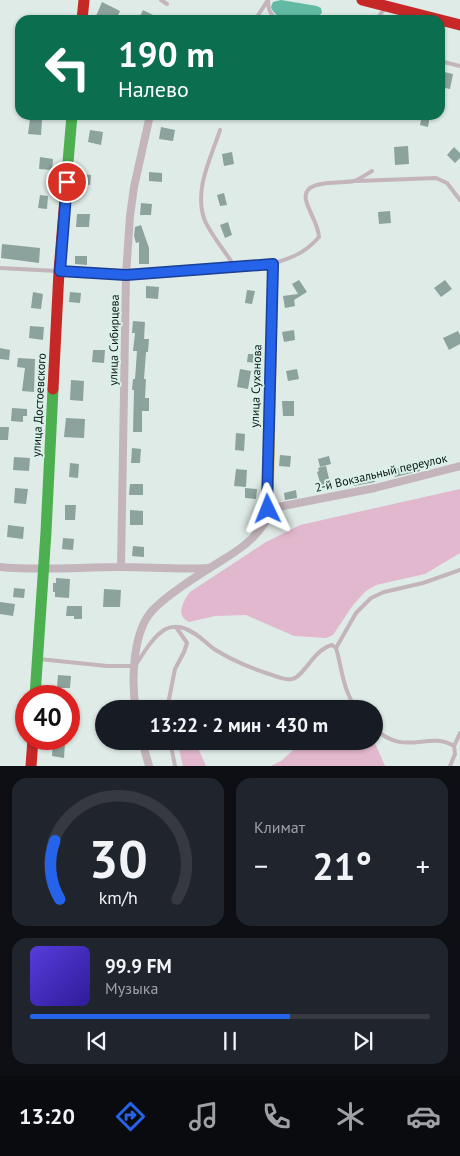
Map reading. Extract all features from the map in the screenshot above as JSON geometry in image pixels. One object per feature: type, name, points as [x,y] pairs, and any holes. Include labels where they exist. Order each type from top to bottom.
[{"type":"main road","points":[[82,15],[84,0]]},
{"type":"main road","points":[[362,0],[412,15]]},
{"type":"main road","points":[[445,22],[460,25]]},
{"type":"main road","name":"улица Достоевского","points":[[36,685],[60,271],[72,120]]},
{"type":"main road","points":[[60,271],[126,275],[273,264]]},
{"type":"main road","name":"улица Суханова","points":[[268,509],[273,264]]},
{"type":"main road","points":[[31,766],[32,750]]},
{"type":"street","name":"улица Сибирцева","points":[[121,567],[126,275],[134,187],[149,120]]},
{"type":"street","name":"2-й Вокзальный переулок","points":[[268,509],[376,488],[460,466]]},
{"type":"street","points":[[135,700],[133,685],[135,666],[140,634],[148,615],[157,605],[208,568],[242,547],[265,523],[268,509]]},
{"type":"street","points":[[0,567],[121,567],[180,570],[208,568]]},
{"type":"street","points":[[144,750],[146,765]]},
{"type":"lane","points":[[161,0],[167,4]]},
{"type":"lane","points":[[258,15],[268,0]]},
{"type":"lane","points":[[268,0],[268,8],[271,15]]},
{"type":"lane","points":[[380,15],[386,6]]},
{"type":"lane","points":[[445,62],[460,66]]},
{"type":"lane","points":[[220,130],[203,183],[200,200],[209,228],[235,268]]},
{"type":"lane","points":[[354,181],[372,171]]},
{"type":"lane","points":[[273,264],[298,255],[311,246],[319,236],[319,229],[305,199],[306,192],[312,186],[336,181],[436,178],[447,183],[460,200]]},
{"type":"lane","points":[[0,268],[60,271]]},
{"type":"lane","points":[[351,700],[344,683],[336,648],[356,614],[371,598],[384,592],[423,583],[460,570]]},
{"type":"lane","points":[[169,700],[175,670],[187,643],[176,627]]},
{"type":"lane","points":[[37,658],[100,666],[135,666],[162,631],[176,627],[186,629],[202,638],[214,649],[240,664],[282,678],[293,679],[301,673],[320,650],[332,645],[336,648]]},
{"type":"lane","points":[[450,766],[455,754],[454,746],[460,733]]},
{"type":"lane","points":[[383,736],[394,742],[443,742],[454,746]]},
{"type":"lane","points":[[172,750],[175,766]]},
{"type":"shaded area","points":[[281,0],[317,6],[321,8],[322,13],[320,15],[277,15],[271,7],[273,2]]},
{"type":"shaded area","points":[[460,489],[460,553],[425,574],[376,585],[366,591],[353,605],[333,635],[326,638],[294,636],[246,615],[215,616],[189,622],[182,616],[183,604],[190,592],[266,542],[300,525]]},
{"type":"shaded area","points":[[179,750],[199,750],[206,766],[183,766]]},
{"type":"shaded area","points":[[293,750],[378,750],[385,766],[271,766],[281,761]]},
{"type":"building","points":[[102,2],[120,11],[118,15],[96,15]]},
{"type":"building","points":[[143,10],[153,15],[140,15]]},
{"type":"building","points":[[445,72],[453,74],[450,89],[445,88]]},
{"type":"building","points":[[30,120],[42,120],[41,135],[28,134]]},
{"type":"building","points":[[421,120],[429,120],[428,127],[420,125]]},
{"type":"building","points":[[161,127],[175,130],[173,141],[159,139]]},
{"type":"building","points":[[90,130],[103,132],[101,145],[88,142]]},
{"type":"building","points":[[408,146],[409,164],[395,165],[394,147]]},
{"type":"building","points":[[454,147],[460,153],[460,158],[455,163],[447,155]]},
{"type":"building","points":[[232,152],[234,164],[224,166],[222,154]]},
{"type":"building","points":[[40,157],[53,159],[52,170],[39,169]]},
{"type":"building","points":[[149,172],[162,173],[162,182],[149,181]]},
{"type":"building","points":[[80,174],[91,175],[90,185],[79,184]]},
{"type":"building","points":[[224,193],[227,205],[220,206],[217,195]]},
{"type":"building","points":[[40,195],[48,196],[47,209],[38,208]]},
{"type":"building","points":[[141,203],[152,204],[151,215],[140,215]]},
{"type":"building","points":[[390,211],[391,223],[379,224],[378,212]]},
{"type":"building","points":[[77,214],[90,214],[89,227],[76,227]]},
{"type":"building","points":[[228,222],[232,235],[225,238],[220,225]]},
{"type":"building","points":[[141,225],[149,248],[149,264],[139,264],[139,242],[136,243],[134,236],[135,227]]},
{"type":"building","points":[[2,244],[40,248],[39,263],[1,258]]},
{"type":"building","points":[[75,256],[87,256],[87,265],[75,264]]},
{"type":"building","points":[[299,280],[307,292],[294,300],[295,306],[285,308],[283,296],[298,294],[292,284]]},
{"type":"building","points":[[445,280],[452,289],[441,297],[434,288]]},
{"type":"building","points":[[146,286],[159,287],[158,299],[146,298]]},
{"type":"building","points":[[247,290],[255,291],[252,304],[245,303]]},
{"type":"building","points":[[33,292],[43,294],[41,309],[31,308]]},
{"type":"building","points":[[70,292],[81,293],[80,303],[69,302]]},
{"type":"building","points":[[133,321],[145,322],[144,339],[149,339],[144,379],[146,379],[145,398],[149,398],[149,411],[142,411],[142,432],[133,432],[134,390],[132,390],[133,379],[135,379],[137,351],[133,351],[135,333],[132,333]]},
{"type":"building","points":[[30,326],[44,327],[43,340],[29,338]]},
{"type":"building","points":[[294,330],[295,340],[284,342],[282,332]]},
{"type":"building","points":[[458,331],[460,344],[449,350],[443,338]]},
{"type":"building","points":[[0,348],[10,350],[9,360],[0,359]]},
{"type":"building","points":[[93,350],[105,350],[104,363],[92,362]]},
{"type":"building","points":[[248,354],[257,354],[256,363],[247,362]]},
{"type":"building","points":[[18,358],[35,359],[34,392],[22,391],[25,368],[17,367]]},
{"type":"building","points":[[240,369],[251,371],[248,389],[237,387]]},
{"type":"building","points":[[297,369],[299,379],[288,381],[286,371]]},
{"type":"building","points":[[71,380],[84,381],[83,401],[70,400]]},
{"type":"building","points":[[282,401],[294,401],[294,416],[283,416]]},
{"type":"building","points":[[12,408],[27,409],[27,416],[23,416],[23,422],[11,421]]},
{"type":"building","points":[[66,418],[85,419],[84,438],[64,437]]},
{"type":"building","points":[[0,427],[9,427],[8,440],[0,440]]},
{"type":"building","points":[[236,433],[245,434],[244,451],[235,450]]},
{"type":"building","points":[[132,448],[141,449],[140,463],[131,463]]},
{"type":"building","points":[[280,455],[291,456],[290,467],[279,466]]},
{"type":"building","points":[[329,456],[331,464],[320,467],[318,459]]},
{"type":"building","points":[[14,457],[30,458],[29,471],[13,470]]},
{"type":"building","points":[[417,461],[420,471],[395,477],[393,470]]},
{"type":"building","points":[[70,463],[79,464],[78,478],[69,477]]},
{"type":"building","points":[[326,466],[330,483],[321,486],[317,472],[319,471],[318,468]]},
{"type":"building","points":[[236,469],[247,470],[246,487],[234,486]]},
{"type":"building","points":[[373,474],[375,482],[354,486],[352,480]]},
{"type":"building","points":[[130,484],[143,484],[143,495],[129,495]]},
{"type":"building","points":[[15,488],[28,489],[26,504],[14,503]]},
{"type":"building","points":[[245,488],[257,489],[256,499],[245,498]]},
{"type":"building","points":[[296,490],[297,498],[285,500],[284,493]]},
{"type":"building","points":[[65,505],[76,505],[75,520],[65,520]]},
{"type":"building","points":[[130,510],[143,511],[143,525],[130,525]]},
{"type":"building","points":[[8,525],[24,527],[23,539],[7,537]]},
{"type":"building","points":[[63,538],[74,539],[73,550],[62,549]]},
{"type":"building","points":[[133,546],[144,547],[144,557],[132,556]]},
{"type":"building","points":[[56,578],[70,579],[69,598],[55,597],[53,583],[56,583]]},
{"type":"building","points":[[14,588],[25,589],[24,598],[13,597]]},
{"type":"building","points":[[104,589],[121,590],[120,607],[103,607]]},
{"type":"building","points":[[0,602],[15,604],[13,616],[0,614]]},
{"type":"building","points":[[67,606],[82,606],[82,619],[66,616]]},
{"type":"building","points":[[58,675],[71,676],[70,685],[57,685]]},
{"type":"building","points":[[52,750],[64,750],[64,758],[52,756]]},
{"type":"traffic: fast","points":[[66,186],[72,120]]},
{"type":"traffic: fast","points":[[36,685],[53,389]]},
{"type":"traffic: slow","points":[[59,271],[126,275],[273,264],[268,509]]},
{"type":"traffic: jam","points":[[82,15],[84,0]]},
{"type":"traffic: jam","points":[[362,0],[421,15]]},
{"type":"traffic: jam","points":[[445,21],[460,25]]},
{"type":"traffic: jam","points":[[53,389],[59,271],[66,186]]},
{"type":"traffic: jam","points":[[31,766],[32,750]]},
{"type":"route","points":[[67,182],[60,271],[126,275],[273,264],[268,509]]}]
